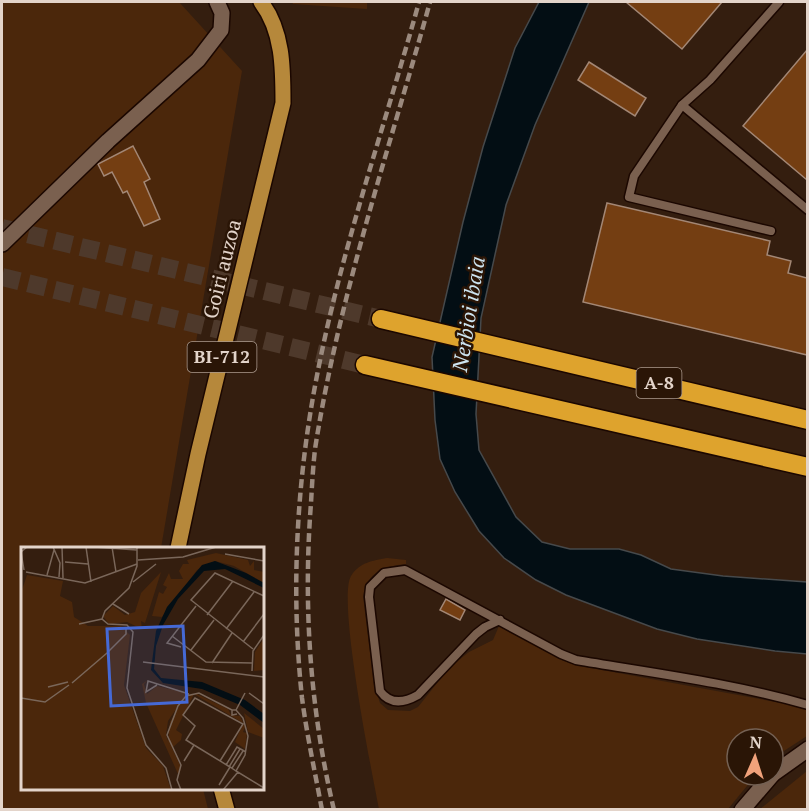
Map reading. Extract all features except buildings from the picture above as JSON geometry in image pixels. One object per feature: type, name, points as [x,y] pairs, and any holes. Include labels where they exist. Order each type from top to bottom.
[{"type":"highway","name":"A-8","points":[[381,319],[807,420]]},
{"type":"highway","name":"A-8","points":[[365,365],[807,467]]},
{"type":"main road","name":"Goiri auzoa","points":[[178,547],[198,454],[283,103],[283,65],[279,42],[268,11],[261,2]]},
{"type":"main road","points":[[221,790],[227,810]]},
{"type":"street","points":[[2,244],[108,141],[198,60],[221,30],[222,12],[217,2]]},
{"type":"street","points":[[785,765],[807,749]]},
{"type":"street","points":[[742,810],[761,787]]},
{"type":"lane","points":[[771,231],[629,197],[634,176],[682,105],[710,80],[779,2]]},
{"type":"lane","points":[[682,105],[807,210]]},
{"type":"lane","points":[[500,620],[476,634],[418,695],[409,700],[392,700],[385,698],[380,691],[369,597],[370,587],[384,573],[405,570],[500,620],[561,654],[576,660],[782,697],[807,705]]},
{"type":"shaded area","points":[[2,2],[179,2],[242,71],[161,547],[21,547],[21,790],[203,790],[208,809],[2,810]]},
{"type":"shaded area","points":[[292,2],[367,2],[367,9],[293,4]]},
{"type":"shaded area","points":[[387,558],[406,560],[406,564],[390,566],[373,576],[363,596],[374,685],[380,703],[388,710],[410,711],[418,707],[450,667],[469,652],[493,640],[499,626],[559,659],[575,665],[798,706],[807,710],[807,736],[785,750],[785,727],[725,727],[725,787],[746,787],[728,809],[379,809],[363,726],[348,617],[348,591],[351,576],[358,568]]},
{"type":"shaded area","points":[[807,771],[807,809],[760,809]]},
{"type":"water","name":"Nerbioi ibaia","points":[[539,2],[589,2],[535,125],[506,205],[481,318],[476,414],[479,450],[516,517],[542,542],[570,549],[619,549],[641,555],[671,569],[723,576],[807,582],[807,654],[697,639],[657,629],[566,595],[536,580],[504,558],[479,531],[455,492],[440,459],[435,420],[432,357],[483,147],[515,48]]},
{"type":"tunnel","points":[[2,228],[381,319]]},
{"type":"tunnel","points":[[2,277],[365,365]]},
{"type":"railway","points":[[322,810],[304,712],[299,659],[296,581],[303,463],[315,386],[336,289],[419,2]]},
{"type":"railway","points":[[334,810],[319,734],[310,657],[308,580],[315,449],[337,335],[351,279],[430,2]]}]
